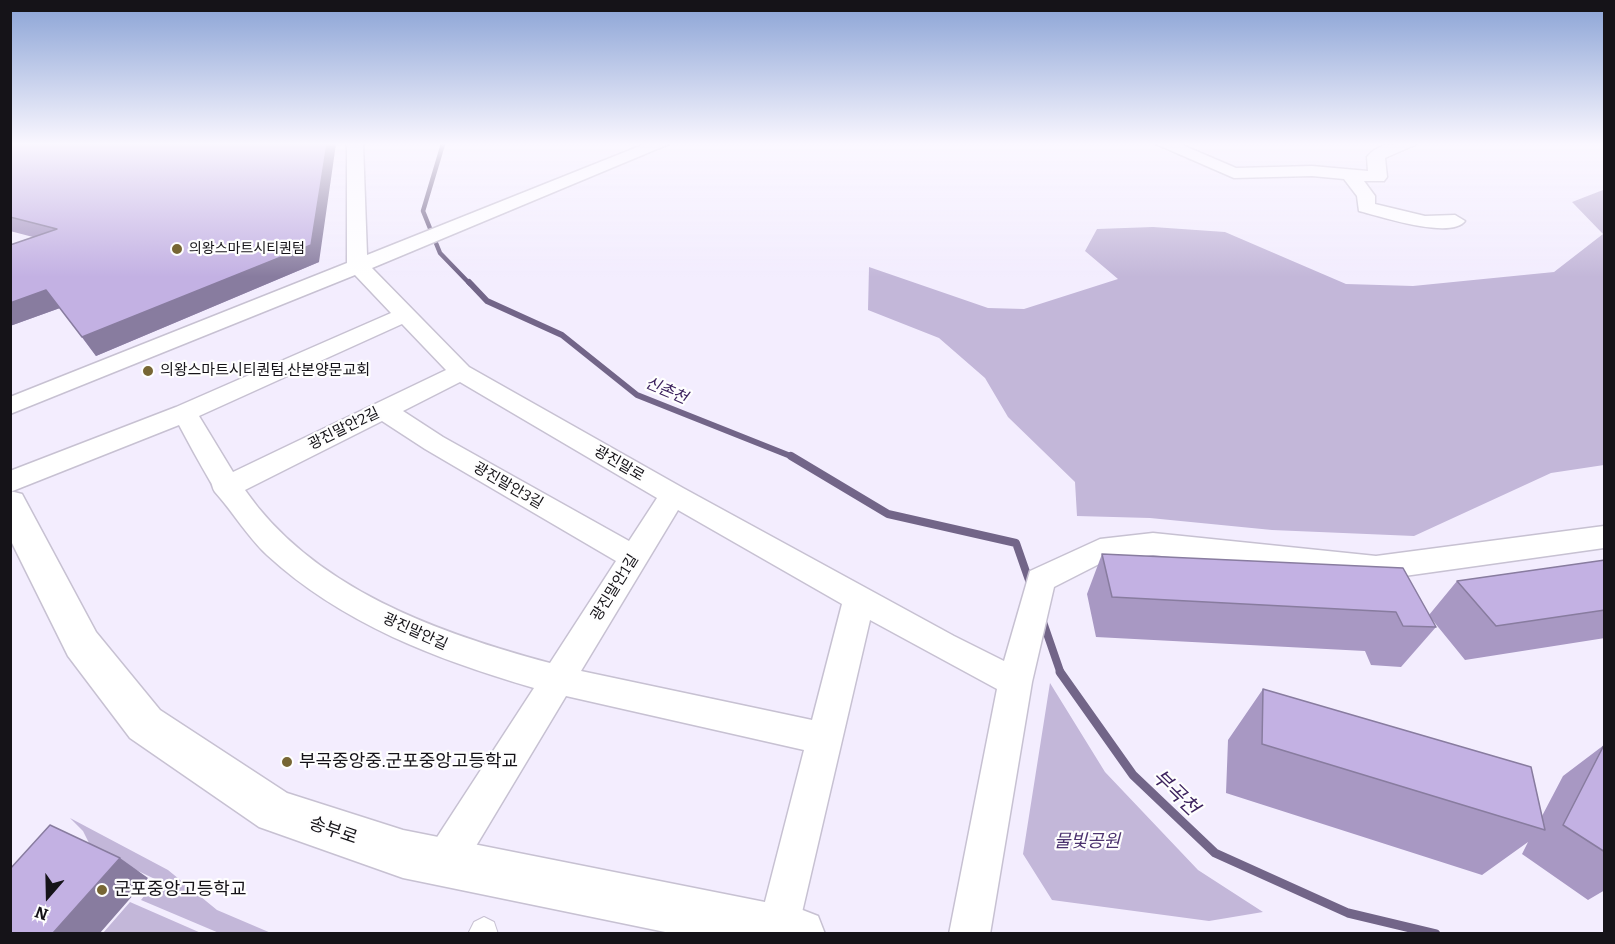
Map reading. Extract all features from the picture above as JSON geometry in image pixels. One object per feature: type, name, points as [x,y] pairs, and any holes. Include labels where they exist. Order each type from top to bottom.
[{"type":"street","points":[[355,188],[357,266]]},
{"type":"street","points":[[10,406],[554,188]]},
{"type":"street","points":[[1360,188],[1366,196],[1366,207],[1425,222],[1455,221]]},
{"type":"street","name":"광진말로","points":[[357,266],[461,372],[673,495],[943,646],[1018,669]]},
{"type":"street","points":[[10,482],[185,413],[406,314]]},
{"type":"street","name":"광진말안2길","points":[[226,487],[461,372]]},
{"type":"street","name":"광진말안3길","points":[[384,410],[434,443],[634,558]]},
{"type":"street","name":"광진말안길","points":[[185,413],[226,487],[278,547],[357,606],[444,646],[557,681],[825,739]]},
{"type":"street","name":"광진말안1길","points":[[444,862],[673,495]]},
{"type":"street","name":"송부로","points":[[10,503],[82,644],[145,724],[275,811],[403,854],[789,931]]},
{"type":"street","points":[[969,933],[1018,669],[1041,580],[1100,550],[1154,544],[1376,568],[1605,537]]},
{"type":"street","points":[[789,931],[825,739],[860,599]]},
{"type":"green space","points":[[1604,188],[1604,465],[1551,473],[1414,536],[1272,530],[1150,518],[1077,516],[1075,482],[1008,417],[985,378],[939,338],[868,310],[869,267],[988,308],[1024,309],[1118,279],[1085,251],[1097,229],[1153,227],[1225,232],[1346,284],[1413,286],[1554,272],[1603,234],[1572,202]]},
{"type":"green space","name":"물빛공원","points":[[1050,683],[1105,772],[1198,870],[1263,912],[1209,921],[1052,900],[1023,854]]},
{"type":"green space","points":[[70,818],[168,870],[217,910],[271,933],[219,933],[141,900],[157,880],[92,849],[83,831]]},
{"type":"green space","points":[[130,902],[201,933],[103,933]]},
{"type":"building","points":[[10,188],[320,188],[311,245],[82,337],[46,290],[10,303],[10,245],[57,229],[10,217]]},
{"type":"building","points":[[1102,554],[1403,568],[1436,627],[1403,626],[1396,612],[1112,597]]},
{"type":"building","points":[[1605,560],[1605,610],[1496,626],[1457,581]]},
{"type":"building","points":[[1263,689],[1531,767],[1545,830],[1262,744]]},
{"type":"building","points":[[1605,745],[1605,852],[1563,825]]},
{"type":"building","points":[[50,825],[120,858],[53,933],[10,933],[10,869]]},
{"type":"waterway","name":"신촌천","points":[[430,188],[423,211],[440,253],[470,284]]},
{"type":"waterway","name":"신촌천","points":[[469,282],[487,301],[562,335],[637,395],[792,457]]},
{"type":"waterway","name":"신촌천","points":[[792,457],[888,514],[1016,543],[1031,586]]},
{"type":"waterway","name":"부곡천","points":[[1042,619],[1061,673]]},
{"type":"waterway","name":"부곡천","points":[[1061,673],[1133,775],[1215,853],[1348,913],[1436,934]]},
{"type":"place","name":"의왕스마트시티퀀텀","points":[[177,249]]},
{"type":"place","name":"의왕스마트시티퀀텀.산본양문교회","points":[[148,371]]},
{"type":"place","name":"부곡중앙중.군포중앙고등학교","points":[[287,762]]},
{"type":"place","name":"군포중앙고등학교","points":[[102,890]]}]
